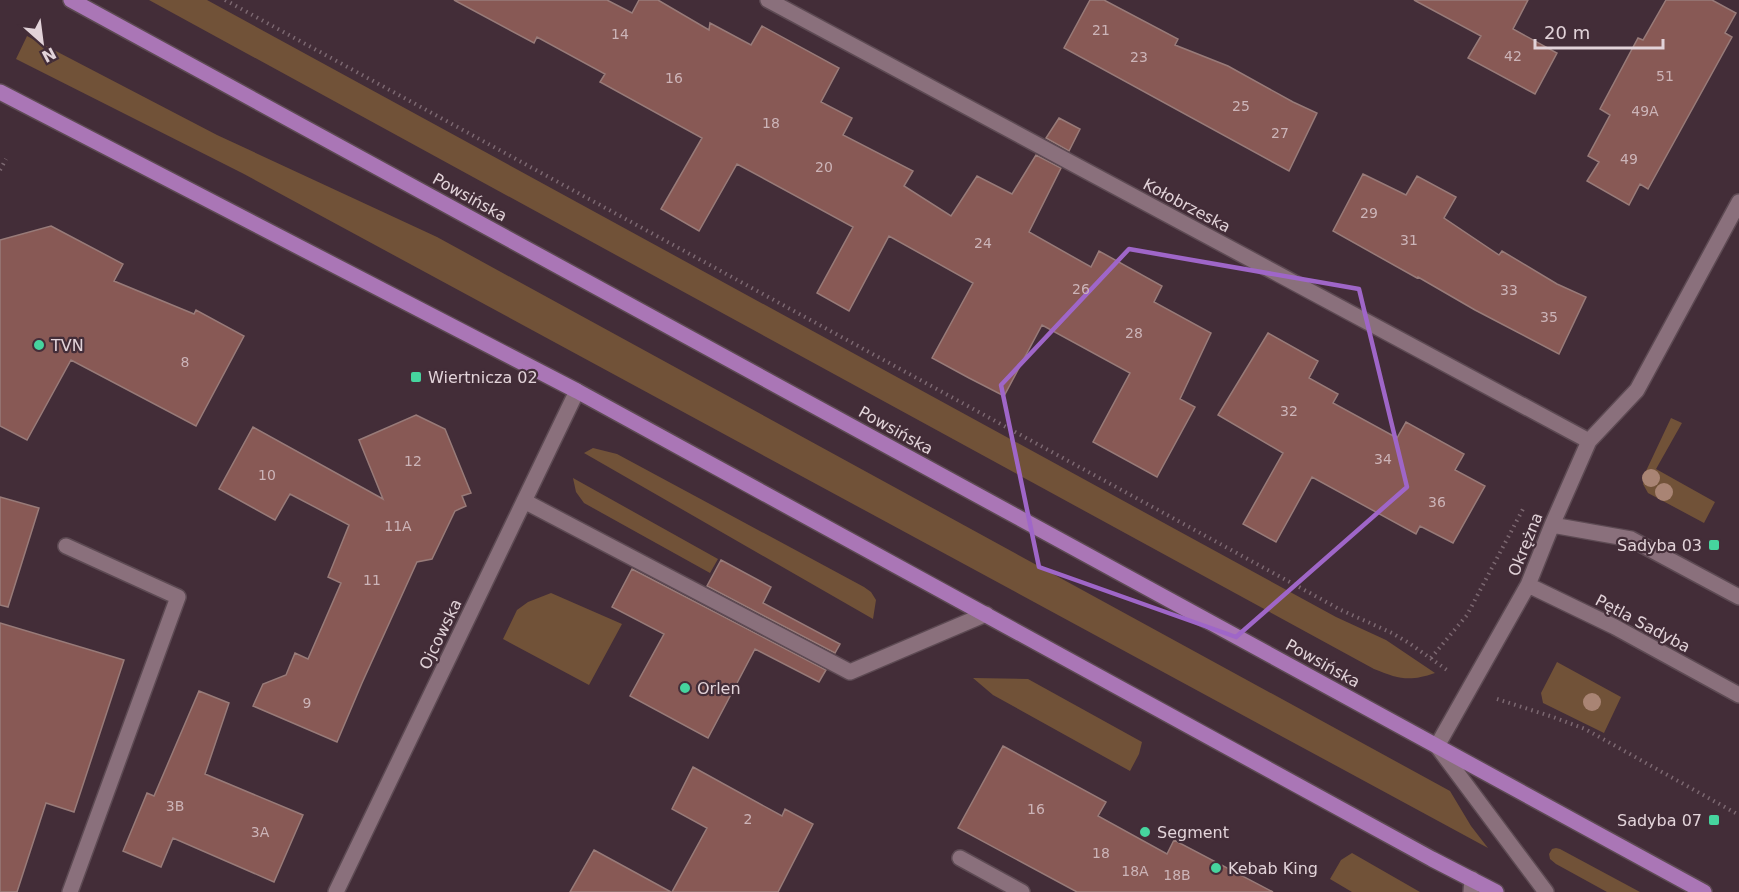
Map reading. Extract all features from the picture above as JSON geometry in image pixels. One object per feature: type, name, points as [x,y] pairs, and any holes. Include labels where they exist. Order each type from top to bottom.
[{"type":"main road","name":"Powsińska","points":[[71,0],[1704,892]]},
{"type":"main road","points":[[0,92],[577,391],[986,614],[1471,886],[1496,892]]},
{"type":"street","name":"Kołobrzeska","points":[[768,0],[1589,441]]},
{"type":"street","name":"Okrężna","points":[[1437,746],[1528,585],[1589,441],[1637,390],[1739,202]]},
{"type":"street","name":"Ojcowska","points":[[336,892],[577,391]]},
{"type":"street","points":[[524,501],[850,672],[986,614]]},
{"type":"street","points":[[1552,525],[1631,539],[1739,597]]},
{"type":"street","points":[[66,546],[178,597],[70,892]]},
{"type":"street","name":"Pętla Sadyba","points":[[1528,585],[1615,627],[1739,695]]},
{"type":"street","points":[[1437,746],[1546,892]]},
{"type":"street","points":[[960,858],[1023,892]]},
{"type":"path","points":[[225,0],[1330,604],[1392,633],[1445,669]]},
{"type":"path","points":[[0,170],[6,159]]},
{"type":"path","points":[[1431,658],[1467,615],[1524,509]]},
{"type":"path","points":[[1494,699],[1585,729],[1739,815]]},
{"type":"highlighted area","points":[[1129,249],[1359,289],[1407,487],[1236,637],[1039,567],[1001,385]]},
{"type":"shaded area","points":[[149,0],[207,0],[1336,617],[1386,640],[1435,673],[1418,678],[1404,678],[1374,669]]},
{"type":"shaded area","points":[[27,36],[217,135],[437,237],[1450,791],[1471,826],[1488,848],[244,174],[16,59]]},
{"type":"shaded area","points":[[1671,418],[1682,423],[1656,469],[1715,502],[1704,523],[1648,493],[1643,484],[1646,471]]},
{"type":"shaded area","points":[[593,448],[617,454],[864,587],[876,600],[873,619],[584,453]]},
{"type":"shaded area","points":[[573,478],[718,559],[710,573],[584,503],[576,492]]},
{"type":"shaded area","points":[[551,593],[622,624],[589,685],[503,639],[517,610],[528,602]]},
{"type":"shaded area","points":[[1557,662],[1621,697],[1604,733],[1543,703],[1541,693]]},
{"type":"shaded area","points":[[973,678],[1028,679],[1142,742],[1139,754],[1130,771],[993,695]]},
{"type":"shaded area","points":[[1556,848],[1640,892],[1607,892],[1550,859],[1549,854],[1552,849]]},
{"type":"shaded area","points":[[1352,853],[1420,892],[1352,892],[1330,879],[1341,860]]},
{"type":"building","points":[[454,0],[607,0],[632,13],[639,0],[658,0],[709,30],[710,23],[751,45],[762,26],[839,68],[821,102],[852,118],[843,135],[913,171],[904,186],[951,216],[977,176],[1012,194],[1036,155],[1061,168],[1029,232],[1091,267],[1099,251],[1162,286],[1154,302],[1211,333],[1180,399],[1195,407],[1157,477],[1093,442],[1130,373],[1042,325],[1004,396],[969,378],[932,358],[973,283],[889,236],[849,311],[817,293],[853,227],[737,164],[699,231],[661,209],[702,138],[600,82],[605,74],[537,37],[534,43]]},
{"type":"building","points":[[1090,0],[1104,0],[1178,39],[1175,45],[1228,66],[1317,113],[1289,171],[1064,48]]},
{"type":"building","points":[[1414,0],[1528,0],[1513,29],[1557,53],[1535,94],[1468,58],[1481,36]]},
{"type":"building","points":[[1666,0],[1712,0],[1736,13],[1725,33],[1732,37],[1648,189],[1640,184],[1629,205],[1587,181],[1599,162],[1588,156],[1610,115],[1600,109],[1638,38],[1643,40]]},
{"type":"building","points":[[1059,118],[1080,129],[1069,151],[1046,138]]},
{"type":"building","points":[[1363,174],[1406,195],[1417,176],[1456,197],[1444,218],[1499,255],[1502,251],[1557,284],[1586,297],[1559,354],[1333,231]]},
{"type":"building","points":[[51,226],[123,264],[114,281],[194,314],[196,310],[244,336],[196,426],[71,360],[27,440],[0,426],[0,240]]},
{"type":"building","points":[[1268,333],[1318,361],[1309,378],[1338,394],[1333,403],[1397,438],[1406,422],[1464,454],[1455,470],[1485,486],[1453,543],[1420,526],[1416,534],[1312,477],[1276,542],[1243,524],[1283,453],[1218,415]]},
{"type":"building","points":[[416,415],[445,429],[471,493],[462,496],[466,506],[455,511],[432,559],[417,562],[337,742],[253,706],[263,684],[286,675],[295,653],[308,659],[341,583],[328,577],[349,525],[290,494],[275,520],[219,489],[253,427],[383,499],[359,440]]},
{"type":"building","points":[[0,497],[39,508],[8,607],[0,605]]},
{"type":"building","points":[[721,560],[771,587],[763,603],[840,644],[835,653],[707,586]]},
{"type":"building","points":[[632,569],[826,670],[819,682],[755,649],[708,738],[630,696],[664,634],[612,607]]},
{"type":"building","points":[[0,623],[124,660],[74,812],[46,803],[17,892],[0,892]]},
{"type":"building","points":[[199,691],[229,703],[205,774],[303,815],[274,882],[173,838],[161,867],[123,851],[147,793],[154,796]]},
{"type":"building","points":[[1003,746],[1106,802],[1098,816],[1167,854],[1174,840],[1273,892],[1077,892],[958,828]]},
{"type":"building","points":[[693,767],[782,816],[785,809],[813,824],[778,892],[672,892],[707,828],[672,809]]},
{"type":"building","points":[[594,850],[671,892],[570,892]]},
{"type":"place","name":"TVN","points":[[39,345]]},
{"type":"place","name":"Wiertnicza 02","points":[[416,377]]},
{"type":"place","name":"Sadyba 03","points":[[1714,545]]},
{"type":"place","name":"Orlen","points":[[685,688]]},
{"type":"place","name":"Sadyba 07","points":[[1714,820]]},
{"type":"place","name":"Segment","points":[[1145,832]]},
{"type":"place","name":"Kebab King","points":[[1216,868]]}]
